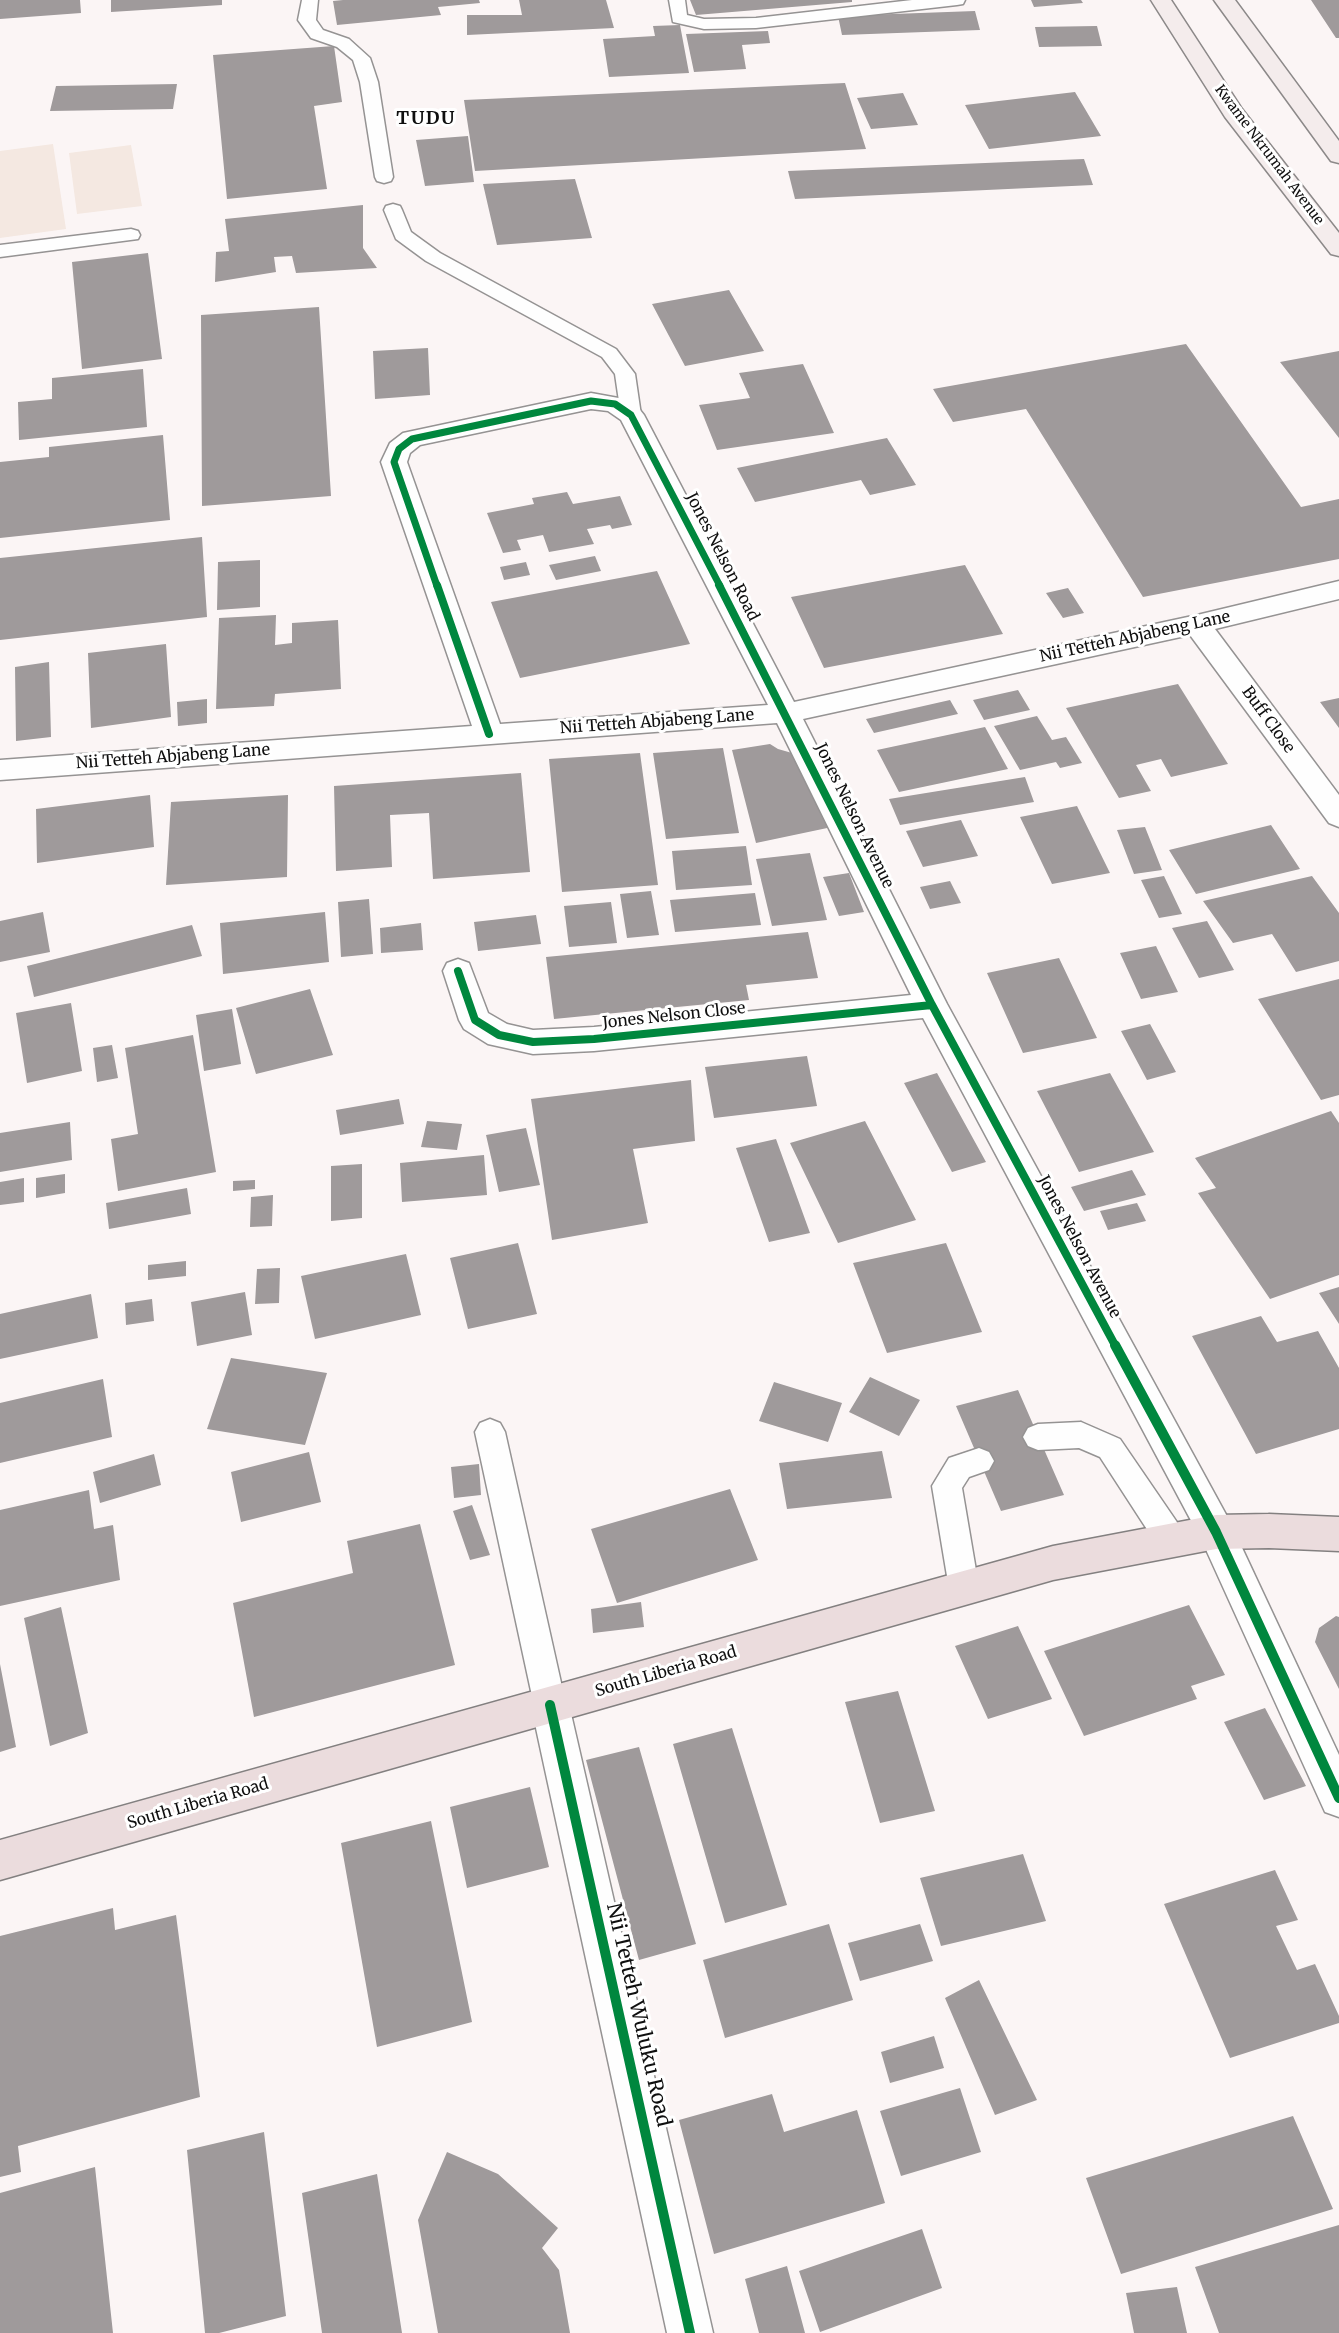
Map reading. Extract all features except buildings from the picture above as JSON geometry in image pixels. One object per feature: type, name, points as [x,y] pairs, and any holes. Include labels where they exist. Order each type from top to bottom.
[{"type":"main road","name":"Kwame Nkrumah Avenue","points":[[1161,0],[1233,112],[1339,249]]},
{"type":"main road","points":[[1224,0],[1332,137],[1339,156]]},
{"type":"main road","name":"South Liberia Road","points":[[0,1860],[1053,1563],[1216,1532],[1269,1531],[1339,1534]]},
{"type":"street","points":[[489,734],[394,462],[399,448],[412,439],[591,401],[615,404],[631,415]]},
{"type":"street","name":"Jones Nelson Road","points":[[631,415],[786,713]]},
{"type":"street","name":"Nii Tetteh Abjabeng Lane","points":[[0,770],[786,713],[1197,624],[1339,590]]},
{"type":"street","name":"Buff Close","points":[[1197,624],[1339,816]]},
{"type":"street","name":"Jones Nelson Avenue","points":[[786,713],[932,1005],[1216,1532],[1339,1798]]},
{"type":"street","name":"Jones Nelson Close","points":[[458,971],[475,1020],[499,1035],[533,1042],[594,1039],[932,1005]]},
{"type":"street","name":"Nii Tetteh Wuluku Road","points":[[550,1705],[690,2333]]},
{"type":"lane","points":[[310,0],[307,20],[317,34],[343,43],[361,58],[369,82],[384,177]]},
{"type":"lane","points":[[677,0],[679,18],[704,24],[756,23],[957,0]]},
{"type":"lane","points":[[393,210],[403,235],[433,257],[609,353],[625,374],[631,415]]},
{"type":"lane","points":[[0,251],[131,235]]},
{"type":"lane","points":[[490,1432],[550,1705]]},
{"type":"lane","points":[[1038,1437],[1081,1435],[1110,1448],[1172,1541]]},
{"type":"lane","points":[[964,1588],[948,1486],[959,1467],[980,1461]]},
{"type":"shaded area","points":[[53,144],[66,229],[0,238],[0,151]]},
{"type":"shaded area","points":[[131,145],[142,206],[77,214],[69,153]]},
{"type":"cycle path","points":[[489,734],[394,462],[399,449],[412,439],[591,401],[615,404],[631,415],[786,713],[932,1005],[1216,1532],[1339,1798]]},
{"type":"cycle path","points":[[458,971],[475,1020],[499,1035],[533,1042],[594,1039],[932,1005]]},
{"type":"cycle path","points":[[550,1705],[690,2333]]},
{"type":"district","name":"TUDU","points":[[426,119]]}]
